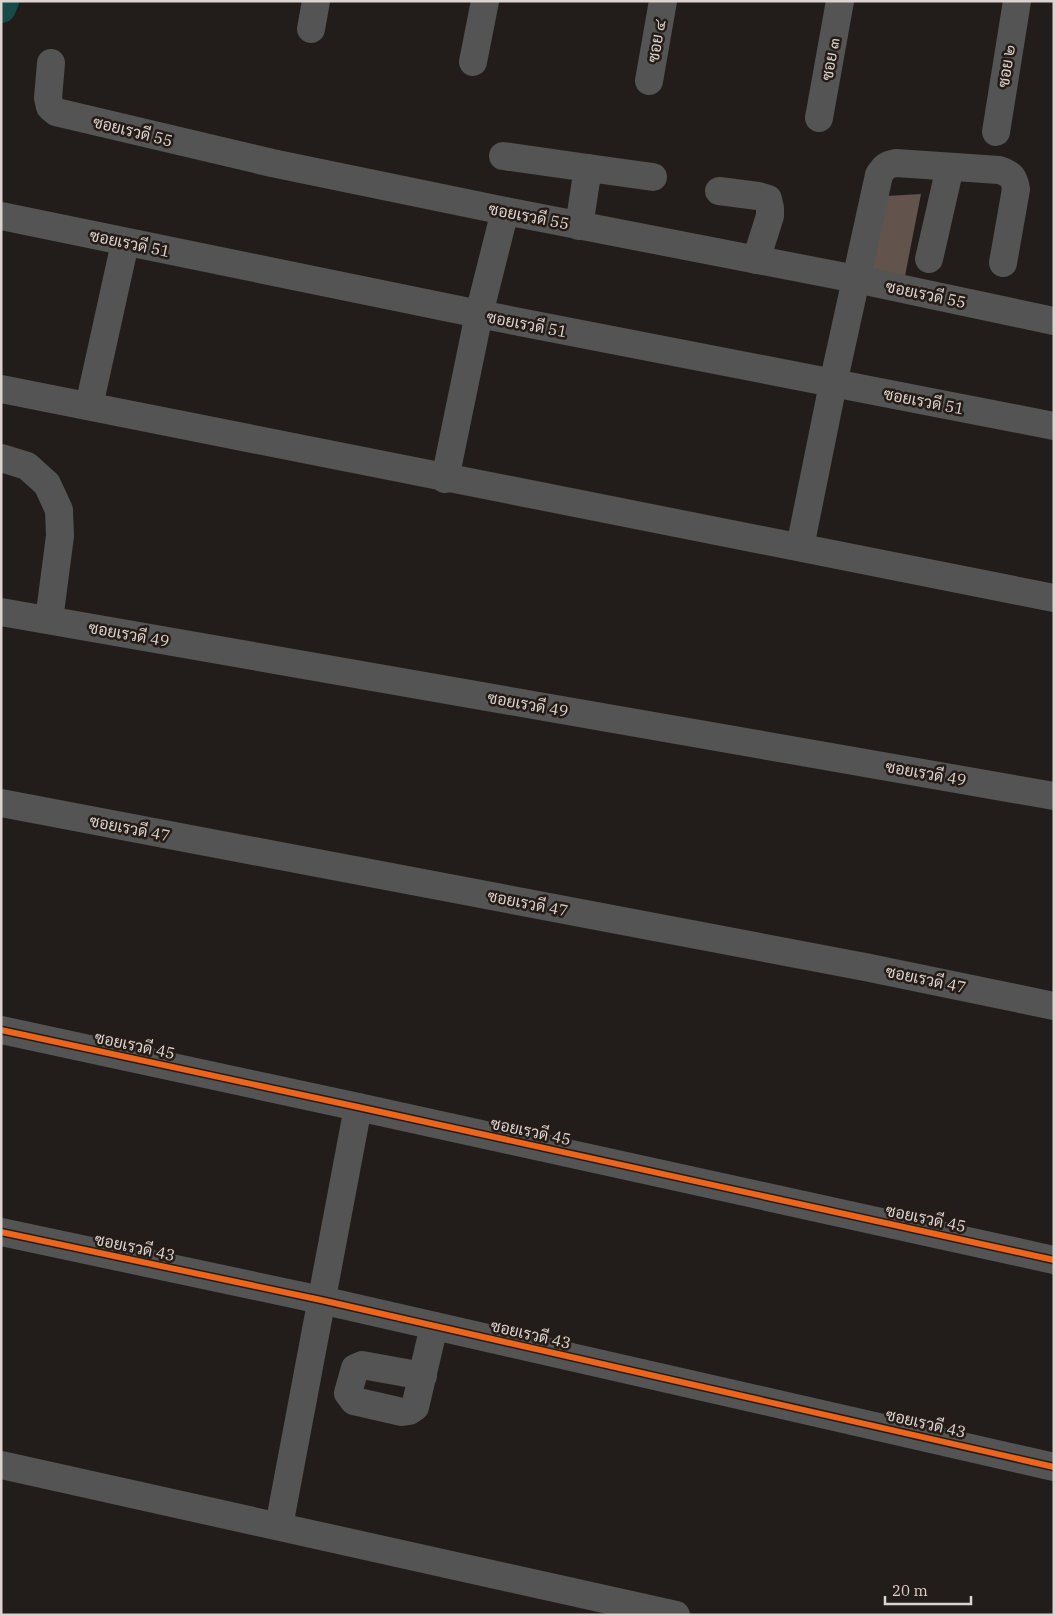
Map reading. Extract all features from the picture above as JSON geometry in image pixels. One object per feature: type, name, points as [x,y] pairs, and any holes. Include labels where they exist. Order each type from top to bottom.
[{"type":"street","points":[[311,29],[316,1]]},
{"type":"street","points":[[473,62],[485,1]]},
{"type":"street","name":"ซอย ๔","points":[[649,81],[662,1]]},
{"type":"street","name":"ซอย ๓","points":[[819,118],[840,1]]},
{"type":"street","name":"ซอย ๒","points":[[996,132],[1017,1]]},
{"type":"street","name":"ซอยเรวดี 55","points":[[51,64],[48,98],[50,108],[56,112],[224,153],[579,226],[856,279],[1054,321]]},
{"type":"street","points":[[503,156],[652,177]]},
{"type":"street","points":[[800,547],[856,279],[880,175],[884,167],[888,164],[896,163],[999,170],[1009,173],[1014,179],[1016,189],[1003,263]]},
{"type":"street","points":[[929,259],[950,167]]},
{"type":"street","points":[[579,226],[588,168]]},
{"type":"street","points":[[720,191],[768,199],[770,216],[756,260]]},
{"type":"street","points":[[445,479],[479,314],[505,211]]},
{"type":"street","name":"ซอยเรวดี 51","points":[[1,216],[125,243],[479,314],[1054,426]]},
{"type":"street","points":[[89,406],[125,243]]},
{"type":"street","points":[[1,390],[1054,598]]},
{"type":"street","points":[[1,458],[27,466],[47,484],[59,510],[60,536],[49,620]]},
{"type":"street","name":"ซอยเรวดี 49","points":[[1,612],[1054,796]]},
{"type":"street","name":"ซอยเรวดี 47","points":[[1,803],[845,963],[1054,1006]]},
{"type":"street","name":"ซอยเรวดี 45","points":[[1,1030],[1054,1260]]},
{"type":"street","points":[[279,1526],[358,1107]]},
{"type":"street","name":"ซอยเรวดี 43","points":[[1,1232],[321,1300],[1054,1466]]},
{"type":"street","points":[[423,1376],[434,1326]]},
{"type":"street","points":[[1,1465],[676,1615]]},
{"type":"building","points":[[921,194],[904,281],[863,276],[886,196]]},
{"type":"waterway","points":[[1,8],[4,1]]},
{"type":"cycle path","points":[[1,1030],[1054,1260]]},
{"type":"cycle path","points":[[1,1232],[321,1300],[1054,1467]]}]
